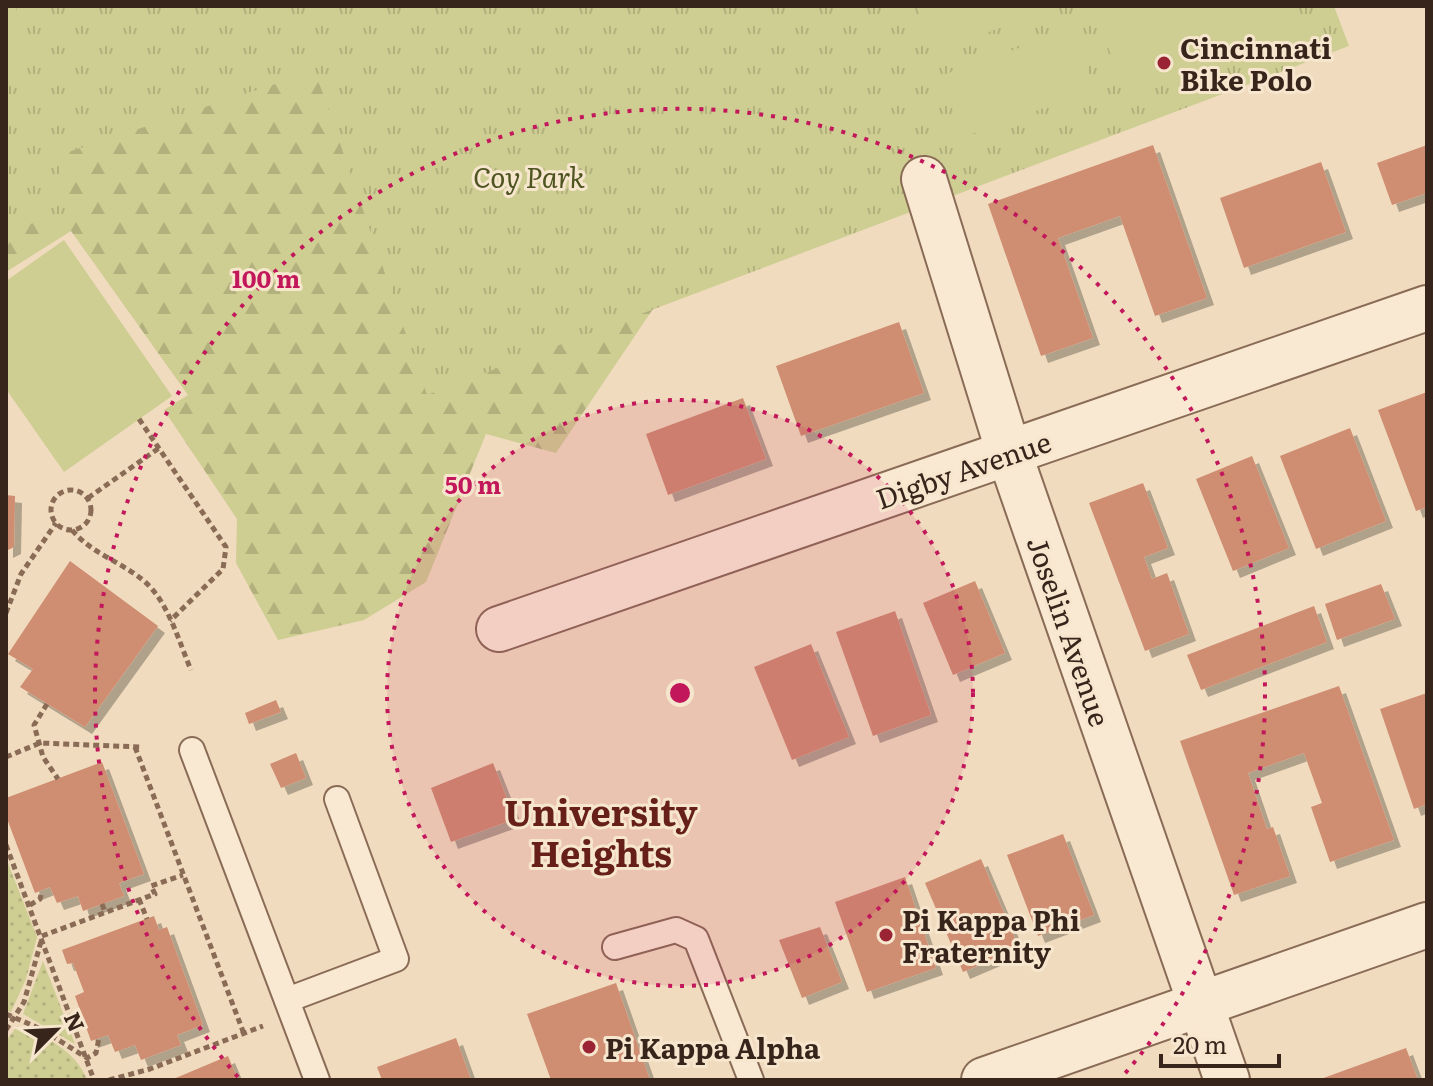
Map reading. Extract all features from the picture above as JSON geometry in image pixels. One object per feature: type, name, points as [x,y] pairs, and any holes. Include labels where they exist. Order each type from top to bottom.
[{"type":"street","name":"Joselin Avenue","points":[[924,179],[1009,453],[1227,1080]]},
{"type":"street","name":"Digby Avenue","points":[[499,629],[1427,308]]},
{"type":"street","points":[[984,1080],[1427,925]]},
{"type":"lane","points":[[192,750],[317,1080]]},
{"type":"lane","points":[[287,1000],[396,959],[337,799]]},
{"type":"lane","points":[[615,947],[676,930],[696,939],[751,1080]]},
{"type":"path","points":[[139,419],[226,547],[223,569],[170,621]]},
{"type":"path","points":[[87,498],[159,448]]},
{"type":"path","points":[[71,490],[83,493],[87,498],[90,518],[81,527],[72,530],[61,528],[56,523],[51,511],[58,494],[71,490]]},
{"type":"path","points":[[6,613],[21,574],[56,523]]},
{"type":"path","points":[[72,530],[98,554],[144,581],[160,600],[191,670]]},
{"type":"path","points":[[47,704],[34,725],[43,757],[58,779]]},
{"type":"path","points":[[6,757],[40,743],[138,747],[244,1034],[150,1069],[109,1080]]},
{"type":"path","points":[[6,845],[94,1080]]},
{"type":"path","points":[[42,936],[155,894],[151,886],[183,875]]},
{"type":"path","points":[[30,905],[40,899],[42,891]]},
{"type":"path","points":[[139,899],[147,919]]},
{"type":"path","points":[[102,904],[105,912]]},
{"type":"path","points":[[6,1030],[31,981],[42,936]]},
{"type":"path","points":[[6,1014],[41,1029],[87,1058]]},
{"type":"path","points":[[87,1058],[96,1053],[99,1038]]},
{"type":"green space","name":"Coy Park","points":[[6,6],[1334,6],[1349,46],[427,395],[315,71],[56,156],[71,212],[6,231]]},
{"type":"green space","points":[[6,6],[16,6],[19,62],[6,71]]},
{"type":"green space","points":[[366,6],[694,248],[556,453],[486,434],[426,582],[364,620],[278,640],[236,563],[237,519],[164,410],[188,395],[71,231],[6,272],[6,71]]},
{"type":"green space","points":[[916,6],[1060,6],[933,52]]},
{"type":"green space","name":"Cincinnati Bike Polo","points":[[1094,6],[1296,6],[1305,33],[1124,93]]},
{"type":"green space","points":[[1072,29],[1094,90],[963,137],[940,76]]},
{"type":"green space","points":[[64,240],[172,396],[64,472],[6,389],[6,281]]},
{"type":"green space","points":[[6,858],[37,937],[26,979],[11,1012],[6,1010]]},
{"type":"green space","points":[[43,961],[75,1044],[23,1014]]},
{"type":"green space","points":[[17,1026],[59,1046],[76,1061],[87,1080],[6,1080],[6,1041]]},
{"type":"building","points":[[1153,145],[1207,298],[1155,316],[1120,216],[1058,238],[1093,338],[1041,356],[988,204]]},
{"type":"building","points":[[1427,145],[1427,193],[1392,205],[1377,163]]},
{"type":"building","points":[[1321,162],[1346,232],[1244,268],[1220,198]]},
{"type":"building","points":[[899,322],[924,393],[801,436],[776,366]]},
{"type":"building","points":[[1427,392],[1427,507],[1416,511],[1378,410]]},
{"type":"building","points":[[743,398],[766,459],[668,495],[646,434]]},
{"type":"building","points":[[1350,428],[1386,521],[1316,549],[1280,456]]},
{"type":"building","points":[[1252,456],[1289,548],[1233,571],[1196,479]]},
{"type":"building","points":[[1143,483],[1168,548],[1144,557],[1152,579],[1167,573],[1189,634],[1145,651],[1089,503]]},
{"type":"building","points":[[6,495],[15,496],[14,547],[6,551]]},
{"type":"building","points":[[70,561],[158,626],[85,727],[20,687],[33,669],[8,654]]},
{"type":"building","points":[[975,581],[1005,653],[953,675],[923,603]]},
{"type":"building","points":[[1381,584],[1395,619],[1337,640],[1325,604]]},
{"type":"building","points":[[1314,606],[1327,642],[1201,690],[1187,655]]},
{"type":"building","points":[[895,611],[931,715],[873,736],[836,632]]},
{"type":"building","points":[[811,644],[849,737],[792,760],[754,667]]},
{"type":"building","points":[[1339,686],[1394,840],[1330,862],[1311,807],[1322,803],[1304,753],[1248,773],[1267,829],[1273,827],[1290,876],[1234,895],[1180,741]]},
{"type":"building","points":[[1427,693],[1427,804],[1414,809],[1380,709]]},
{"type":"building","points":[[276,700],[281,712],[249,724],[245,713]]},
{"type":"building","points":[[296,753],[306,778],[281,788],[270,764]]},
{"type":"building","points":[[102,762],[144,874],[119,883],[124,896],[83,911],[78,896],[57,903],[50,887],[35,893],[6,816],[6,798]]},
{"type":"building","points":[[493,763],[515,819],[451,842],[431,788]]},
{"type":"building","points":[[1063,834],[1094,915],[1038,936],[1007,855]]},
{"type":"building","points":[[981,859],[1019,948],[963,972],[925,883]]},
{"type":"building","name":"Pi Kappa Phi Fraternity","points":[[905,877],[936,968],[867,992],[835,902]]},
{"type":"building","points":[[154,916],[159,930],[167,927],[203,1025],[177,1035],[181,1045],[141,1060],[135,1045],[115,1052],[108,1035],[91,1041],[75,996],[84,992],[73,963],[67,964],[62,950]]},
{"type":"building","points":[[820,927],[842,982],[802,998],[779,940]]},
{"type":"building","name":"Pi Kappa Alpha","points":[[616,983],[650,1080],[551,1080],[527,1014]]},
{"type":"building","points":[[456,1038],[471,1080],[382,1080],[377,1067]]},
{"type":"building","points":[[1406,1048],[1418,1080],[1318,1080]]},
{"type":"building","points":[[228,1056],[238,1080],[171,1080]]},
{"type":"place","name":"Cincinnati Bike Polo","points":[[1164,63]]},
{"type":"place","name":"Pi Kappa Phi Fraternity","points":[[886,935]]},
{"type":"place","name":"Pi Kappa Alpha","points":[[589,1047]]},
{"type":"district","name":"University Heights","points":[[601,830]]}]
